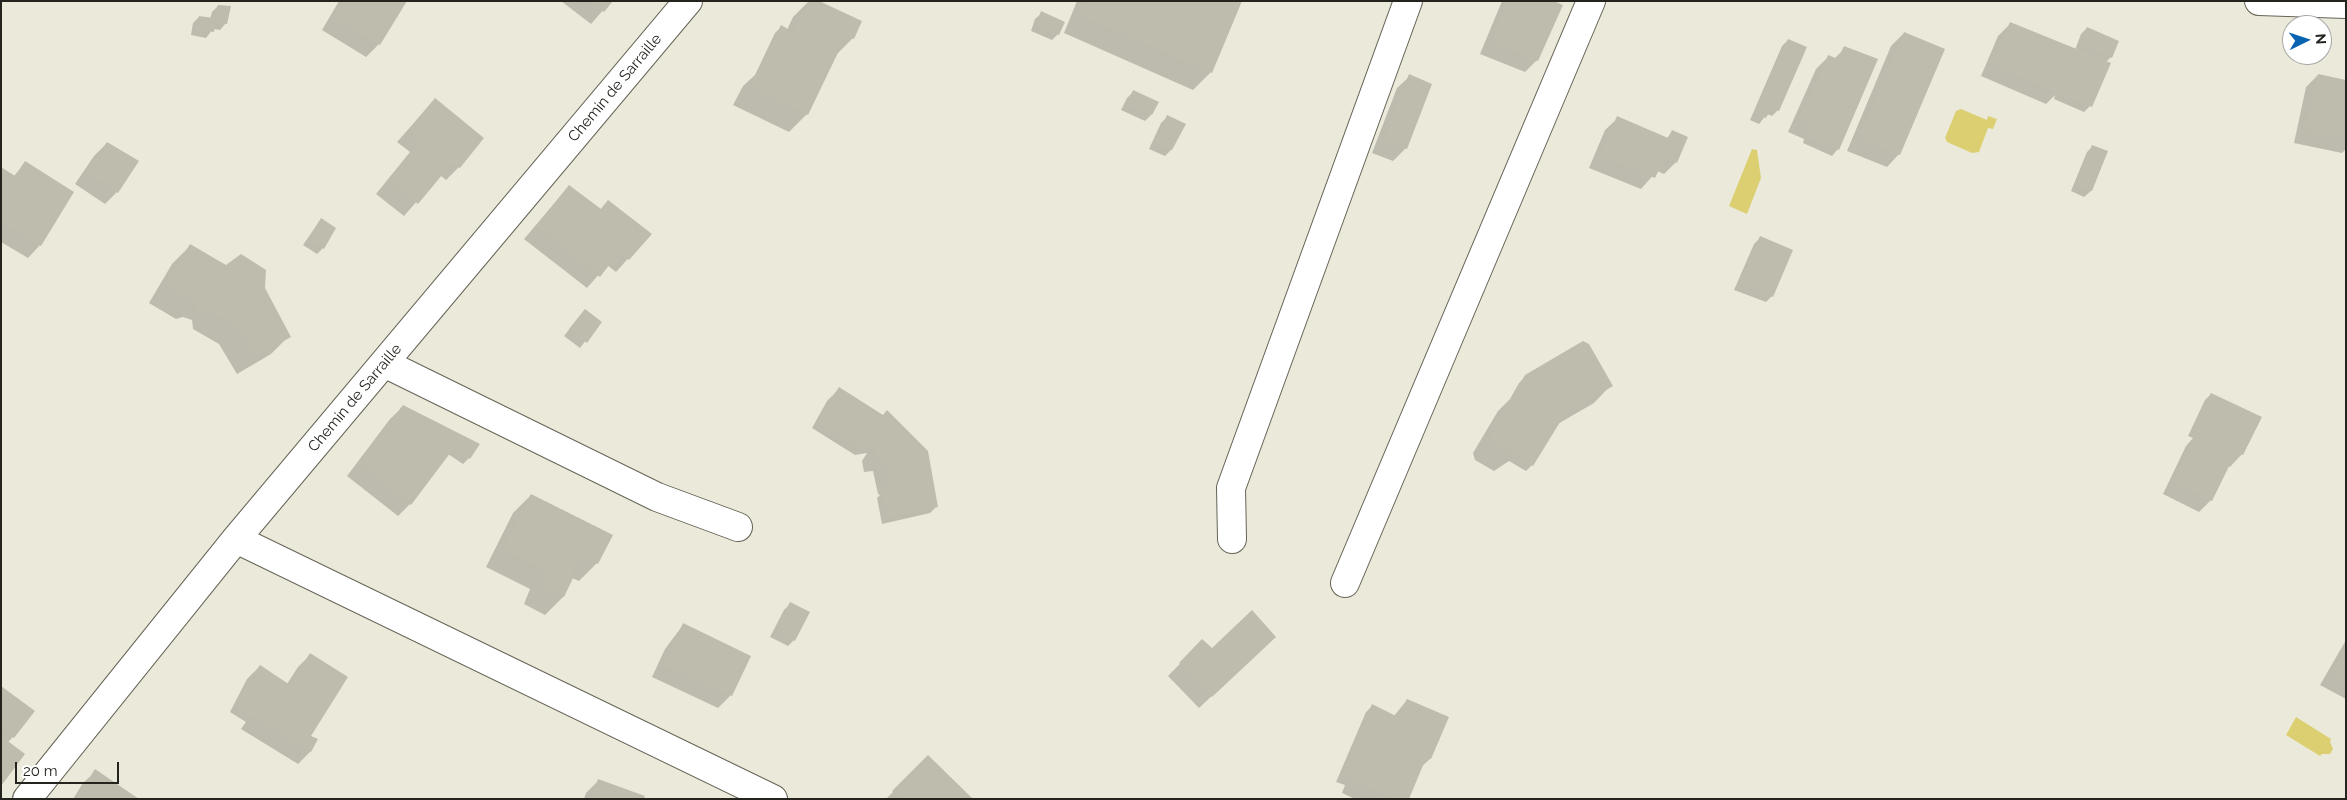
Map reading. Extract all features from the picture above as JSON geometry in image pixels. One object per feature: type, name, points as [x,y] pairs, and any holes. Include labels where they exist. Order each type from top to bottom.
[{"type":"street","name":"Chemin de Sarraille","points":[[27,799],[236,539],[688,1]]},
{"type":"street","points":[[1232,539],[1231,488],[1408,1]]},
{"type":"street","points":[[1345,584],[1591,1]]},
{"type":"street","points":[[2259,1],[2346,4]]},
{"type":"street","points":[[384,363],[657,497],[738,527]]},
{"type":"street","points":[[236,539],[773,799]]},
{"type":"shaded area","points":[[1961,109],[1987,120],[1988,116],[1997,119],[1993,129],[1988,128],[1979,152],[1972,153],[1947,142],[1945,138],[1956,111]]},
{"type":"shaded area","points":[[1752,149],[1757,150],[1761,178],[1747,214],[1729,206]]},
{"type":"shaded area","points":[[2296,717],[2331,739],[2330,742],[2333,749],[2330,754],[2322,754],[2320,756],[2286,735]]},
{"type":"building","points":[[343,1],[407,1],[380,45],[334,17]]},
{"type":"building","points":[[590,1],[613,1],[604,12]]},
{"type":"building","points":[[809,1],[819,1],[862,21],[854,39],[846,36],[808,115],[750,87],[781,25],[793,32]]},
{"type":"building","points":[[1087,1],[1242,1],[1212,73],[1081,15]]},
{"type":"building","points":[[1508,1],[1554,1],[1563,5],[1538,61],[1492,41]]},
{"type":"building","points":[[218,5],[231,6],[227,24],[215,23],[214,32],[196,29],[199,16],[214,18]]},
{"type":"building","points":[[1041,11],[1065,22],[1059,35],[1036,25]]},
{"type":"building","points":[[2010,22],[2111,63],[2092,107],[1992,64]]},
{"type":"building","points":[[2087,27],[2119,41],[2112,58],[2080,43]]},
{"type":"building","points":[[1904,32],[1945,49],[1900,155],[1859,138]]},
{"type":"building","points":[[1788,39],[1807,47],[1779,111],[1771,108],[1766,118],[1755,114]]},
{"type":"building","points":[[1844,46],[1878,59],[1839,150],[1808,137],[1813,125],[1800,120],[1828,55],[1838,59]]},
{"type":"building","points":[[1409,74],[1432,84],[1407,149],[1384,140]]},
{"type":"building","points":[[2318,74],[2346,80],[2346,139],[2305,131]]},
{"type":"building","points":[[1133,90],[1159,102],[1152,115],[1127,104]]},
{"type":"building","points":[[435,98],[484,138],[460,168],[452,163],[418,204],[388,181],[421,139],[409,129]]},
{"type":"building","points":[[1167,115],[1186,124],[1172,150],[1154,143]]},
{"type":"building","points":[[1617,116],[1668,138],[1672,130],[1688,137],[1677,163],[1665,157],[1655,178],[1600,155]]},
{"type":"building","points":[[107,142],[139,161],[118,193],[87,171]]},
{"type":"building","points":[[2092,145],[2108,151],[2092,191],[2076,185]]},
{"type":"building","points":[[25,161],[74,192],[41,246],[1,222],[1,167],[15,176]]},
{"type":"building","points":[[569,185],[601,209],[608,200],[652,234],[629,260],[619,252],[600,277],[536,226]]},
{"type":"building","points":[[321,218],[336,228],[324,249],[308,239]]},
{"type":"building","points":[[1760,236],[1793,250],[1773,297],[1739,283]]},
{"type":"building","points":[[190,244],[226,265],[241,254],[266,270],[265,288],[291,337],[255,357],[237,326],[210,311],[198,315],[195,302],[166,284]]},
{"type":"building","points":[[585,309],[602,322],[587,343],[569,329]]},
{"type":"building","points":[[1583,341],[1589,344],[1613,386],[1565,414],[1533,466],[1492,442],[1491,434],[1525,375]]},
{"type":"building","points":[[839,387],[883,415],[887,410],[928,451],[938,507],[888,518],[882,491],[891,488],[885,460],[877,461],[874,447],[862,449],[817,421]]},
{"type":"building","points":[[2211,393],[2262,417],[2243,455],[2236,452],[2212,501],[2175,482],[2198,432],[2193,429]]},
{"type":"building","points":[[403,405],[480,444],[470,459],[454,448],[411,505],[358,463]]},
{"type":"building","points":[[531,494],[613,535],[598,564],[580,555],[571,574],[574,576],[564,597],[541,586],[547,571],[503,549]]},
{"type":"building","points":[[790,602],[810,612],[795,641],[776,631]]},
{"type":"building","points":[[1252,610],[1276,637],[1212,697],[1179,663],[1202,639],[1212,648]]},
{"type":"building","points":[[683,623],[751,656],[732,696],[664,665]]},
{"type":"building","points":[[2346,647],[2346,680],[2331,672]]},
{"type":"building","points":[[310,653],[348,677],[311,736],[318,739],[311,752],[235,705],[260,665],[290,685]]},
{"type":"building","points":[[1,686],[35,711],[14,738],[1,727]]},
{"type":"building","points":[[1407,699],[1449,717],[1431,759],[1426,758],[1409,799],[1396,799],[1342,775],[1372,704],[1398,717]]},
{"type":"building","points":[[1,736],[25,754],[1,786]]},
{"type":"building","points":[[928,755],[973,799],[901,799],[892,791]]},
{"type":"building","points":[[95,769],[139,799],[76,799]]},
{"type":"building","points":[[598,779],[645,796],[644,799],[591,799]]}]
